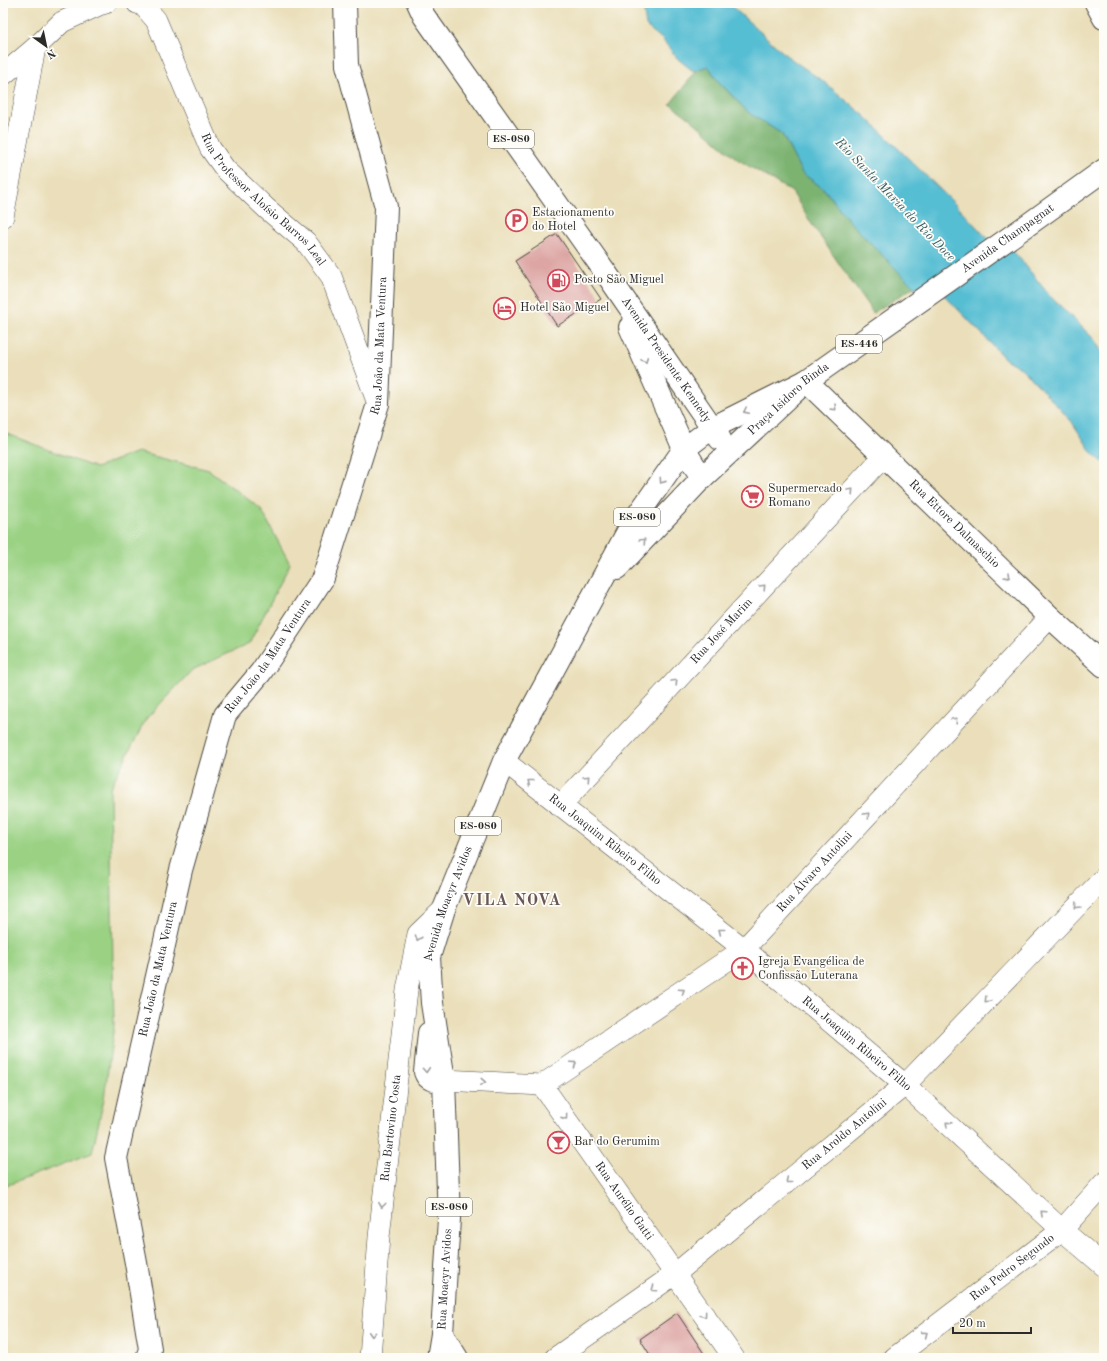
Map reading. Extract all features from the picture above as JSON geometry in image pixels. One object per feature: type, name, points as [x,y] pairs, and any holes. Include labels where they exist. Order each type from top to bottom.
[{"type":"main road","name":"Rua João da Mata Ventura","points":[[147,1358],[150,1349],[136,1263],[116,1158],[181,870],[225,716],[261,672],[323,578],[378,404],[386,207],[347,65],[345,3]]},
{"type":"main road","name":"Avenida Presidente Kennedy","points":[[418,3],[424,16],[606,273],[712,428]]},
{"type":"main road","points":[[1096,3],[1104,18]]},
{"type":"main road","name":"Avenida Champagnat","points":[[911,308],[1104,170]]},
{"type":"main road","name":"Avenida Presidente Kennedy","points":[[606,273],[661,394],[684,449]]},
{"type":"main road","name":"Praça Isidoro Binda","points":[[702,478],[806,381],[911,308]]},
{"type":"main road","name":"ES-446","points":[[712,428],[806,381]]},
{"type":"main road","name":"Rua Ettore Dalmaschio","points":[[806,381],[1050,617],[1104,666]]},
{"type":"main road","points":[[702,478],[684,449],[712,428],[729,454]]},
{"type":"main road","name":"Avenida Moacyr Avidos","points":[[444,1080],[432,1003],[429,957],[444,909],[504,761],[633,522],[684,449]]},
{"type":"main road","name":"Avenida Moacyr Avidos","points":[[597,590],[702,478]]},
{"type":"main road","name":"Rua Moacyr Avidos","points":[[438,1358],[442,1334],[449,1218],[444,1080]]},
{"type":"main road","points":[[442,1334],[457,1358]]},
{"type":"street","points":[[3,75],[35,48],[62,22],[106,3]]},
{"type":"street","name":"Rua Professor Aloísio Barros Leal","points":[[137,3],[143,5],[156,20],[210,148],[225,169],[267,209],[306,242],[331,276],[378,404]]},
{"type":"street","points":[[3,217],[35,48]]},
{"type":"street","name":"Rua José Marim","points":[[560,806],[884,456]]},
{"type":"street","name":"Rua Álvaro Antolini","points":[[542,1085],[744,949],[1050,617]]},
{"type":"street","name":"Rua Joaquim Ribeiro Filho","points":[[504,761],[744,949],[905,1085],[1062,1230],[1104,1266]]},
{"type":"street","name":"Rua Aroldo Antolini","points":[[555,1358],[675,1274],[905,1085],[1104,878]]},
{"type":"street","name":"Rua Bartovino Costa","points":[[370,1358],[379,1237],[407,990],[418,934],[444,909]]},
{"type":"street","points":[[444,1080],[542,1085]]},
{"type":"street","name":"Rua Aurélio Gatti","points":[[542,1085],[734,1358]]},
{"type":"street","name":"Rua Pedro Segundo","points":[[894,1358],[1062,1230],[1104,1183]]},
{"type":"green space","points":[[708,66],[719,82],[749,113],[782,134],[802,173],[824,189],[850,222],[914,287],[873,313],[811,223],[792,192],[737,159],[688,117],[670,104],[698,69]]},
{"type":"green space","points":[[5,433],[96,468],[137,452],[209,470],[261,509],[290,564],[249,644],[192,670],[146,719],[110,788],[114,1025],[104,1099],[92,1153],[3,1187],[3,436]]},
{"type":"water","name":"Rio Santa Maria do Rio Doce","points":[[640,3],[728,3],[787,56],[824,82],[866,117],[957,206],[987,238],[1011,249],[1049,295],[1094,339],[1104,355],[1104,463],[1092,453],[1072,422],[1037,384],[1021,368],[1005,359],[945,296],[914,287],[892,265],[850,222],[824,189],[802,173],[782,134],[749,113],[719,82],[708,66],[693,71],[678,59],[662,39],[646,26],[643,5]]},
{"type":"building","name":"Posto São Miguel","points":[[557,234],[601,299],[557,326],[515,261]]},
{"type":"building","points":[[677,1313],[707,1358],[652,1358],[640,1339]]},
{"type":"place","name":"Estacionamento do Hotel","points":[[516,220]]},
{"type":"place","name":"Posto São Miguel","points":[[558,280]]},
{"type":"place","name":"Hotel São Miguel","points":[[505,308]]},
{"type":"place","name":"Supermercado Romano","points":[[752,496]]},
{"type":"place","name":"Igreja Evangélica de Confissão Luterana","points":[[743,969]]},
{"type":"place","name":"Bar do Gerumim","points":[[558,1142]]},
{"type":"district","name":"VILA NOVA","points":[[512,901]]}]
